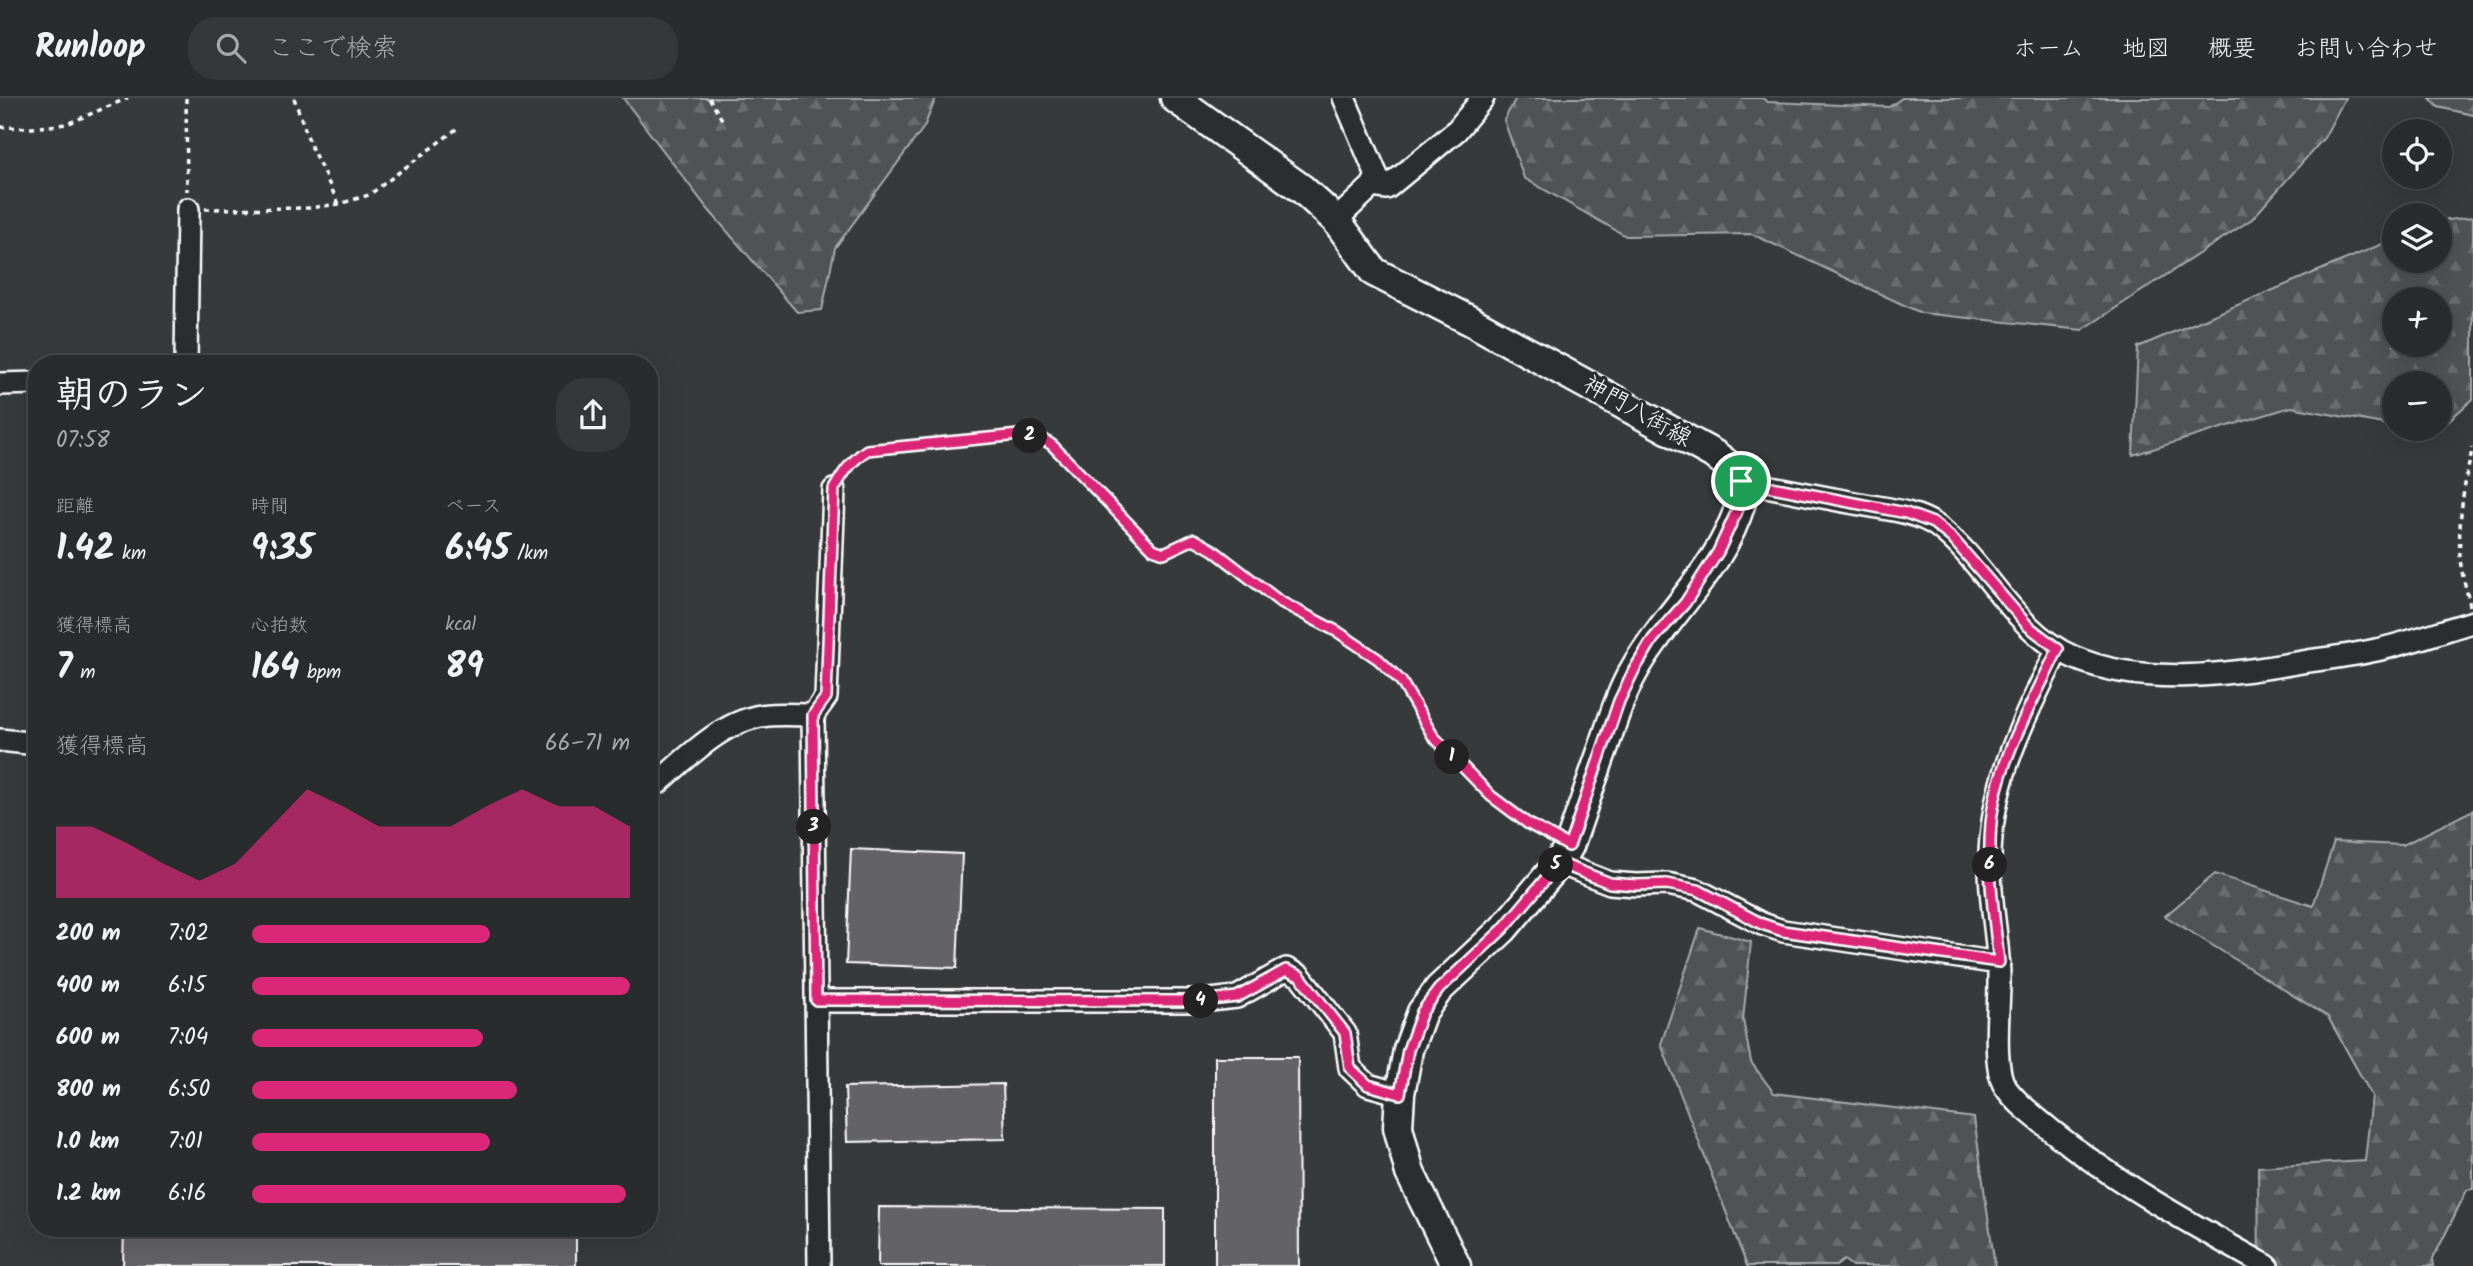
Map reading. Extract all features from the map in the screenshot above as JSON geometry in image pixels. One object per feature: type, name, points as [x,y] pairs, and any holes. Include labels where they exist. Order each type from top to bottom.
[{"type":"main road","name":"神門八街線","points":[[1175,98],[1302,189],[1336,220],[1374,272],[1471,321],[1715,455],[1733,467],[1741,481]]},
{"type":"main road","points":[[1456,1266],[1410,1173],[1398,1127],[1400,1094],[1408,1050],[1422,1012],[1439,989],[1503,929],[1564,855],[1619,701],[1653,639],[1685,603],[1718,552],[1742,500],[1741,481]]},
{"type":"street","points":[[1336,220],[1372,186],[1377,176],[1344,98]]},
{"type":"street","points":[[1372,186],[1387,188],[1456,131],[1483,98]]},
{"type":"street","points":[[186,355],[188,209]]},
{"type":"street","points":[[0,384],[28,383]]},
{"type":"street","points":[[1741,481],[1906,513],[1933,523],[1952,538],[2028,626],[2072,657],[2103,668],[2188,676],[2253,671],[2376,650],[2473,620]]},
{"type":"street","points":[[819,1266],[813,715],[826,697],[834,489]]},
{"type":"street","points":[[2058,649],[2017,734],[2000,783],[1991,821],[1989,870],[1999,962],[1997,1069],[2003,1086],[2018,1102],[2108,1172],[2199,1229],[2267,1266]]},
{"type":"street","points":[[658,783],[704,742],[738,724],[766,715],[813,715]]},
{"type":"street","points":[[0,740],[28,743]]},
{"type":"street","points":[[1564,855],[1610,883],[1667,884],[1698,890],[1762,924],[1783,931],[1999,962]]},
{"type":"street","points":[[816,1000],[1201,1001],[1237,997],[1286,970],[1300,976],[1345,1033],[1350,1068],[1368,1085],[1400,1094]]},
{"type":"path","points":[[0,127],[32,128],[67,124],[128,98]]},
{"type":"path","points":[[186,98],[188,209],[309,208],[339,204],[369,195],[459,127]]},
{"type":"path","points":[[294,98],[312,149],[339,204]]},
{"type":"path","points":[[709,98],[723,121]]},
{"type":"path","points":[[834,489],[849,465],[867,450],[1019,435],[1040,437],[1052,445],[1153,549],[1164,553],[1194,539],[1213,550],[1279,601],[1338,632],[1378,659],[1401,681],[1433,736],[1491,796],[1564,855]]},
{"type":"path","points":[[2473,447],[2462,510],[2460,559],[2473,620]]},
{"type":"green space","points":[[623,98],[936,98],[924,127],[835,248],[822,310],[797,312],[707,208]]},
{"type":"green space","points":[[1516,98],[1762,98],[1768,102],[1889,107],[1902,98],[2345,98],[2324,138],[2252,219],[2082,330],[1921,313],[1752,234],[1626,236],[1524,178],[1504,120]]},
{"type":"green space","points":[[2430,98],[2473,98],[2473,115],[2438,107]]},
{"type":"green space","points":[[2473,217],[2473,399],[2452,417],[2452,371],[2382,371],[2382,424],[2291,407],[2133,455],[2138,347],[2382,244],[2382,273],[2452,273],[2452,220]]},
{"type":"green space","points":[[2473,810],[2473,1189],[2467,1190],[2433,1259],[2434,1266],[2259,1266],[2258,1167],[2365,1161],[2372,1096],[2328,1017],[2165,916],[2215,874],[2313,906],[2334,842],[2403,845]]},
{"type":"green space","points":[[1700,928],[1751,942],[1743,1020],[1751,1062],[1774,1093],[1974,1118],[1995,1266],[1852,1266],[1844,1260],[1836,1266],[1747,1266],[1661,1044]]},
{"type":"building","points":[[851,849],[962,854],[957,968],[846,964]]},
{"type":"building","points":[[1215,1057],[1298,1057],[1299,1266],[1215,1266]]},
{"type":"building","points":[[1003,1084],[1005,1139],[847,1142],[845,1087]]},
{"type":"building","points":[[879,1207],[1165,1209],[1165,1266],[878,1266]]},
{"type":"building","points":[[124,1237],[576,1237],[576,1266],[123,1266]]},
{"type":"route","points":[[1019,435],[1040,437],[1052,445],[1153,549],[1164,553],[1194,539],[1213,550],[1279,601],[1338,632],[1378,659],[1401,681],[1433,736],[1491,796],[1527,823],[1569,846],[1619,701],[1653,639],[1685,603],[1718,552],[1742,500],[1741,481],[1906,513],[1933,523],[1952,538],[2028,626],[2048,644],[2058,649],[2017,734],[2000,783],[1991,821],[1989,870],[1999,962],[1783,931],[1762,924],[1698,890],[1667,884],[1610,883],[1559,863],[1503,929],[1439,989],[1422,1012],[1408,1050],[1400,1094],[1368,1085],[1350,1068],[1345,1048],[1345,1033],[1300,976],[1286,970],[1237,997],[1201,1001],[816,1000],[813,715],[826,697],[834,489],[855,458],[867,450],[1019,435]]}]
